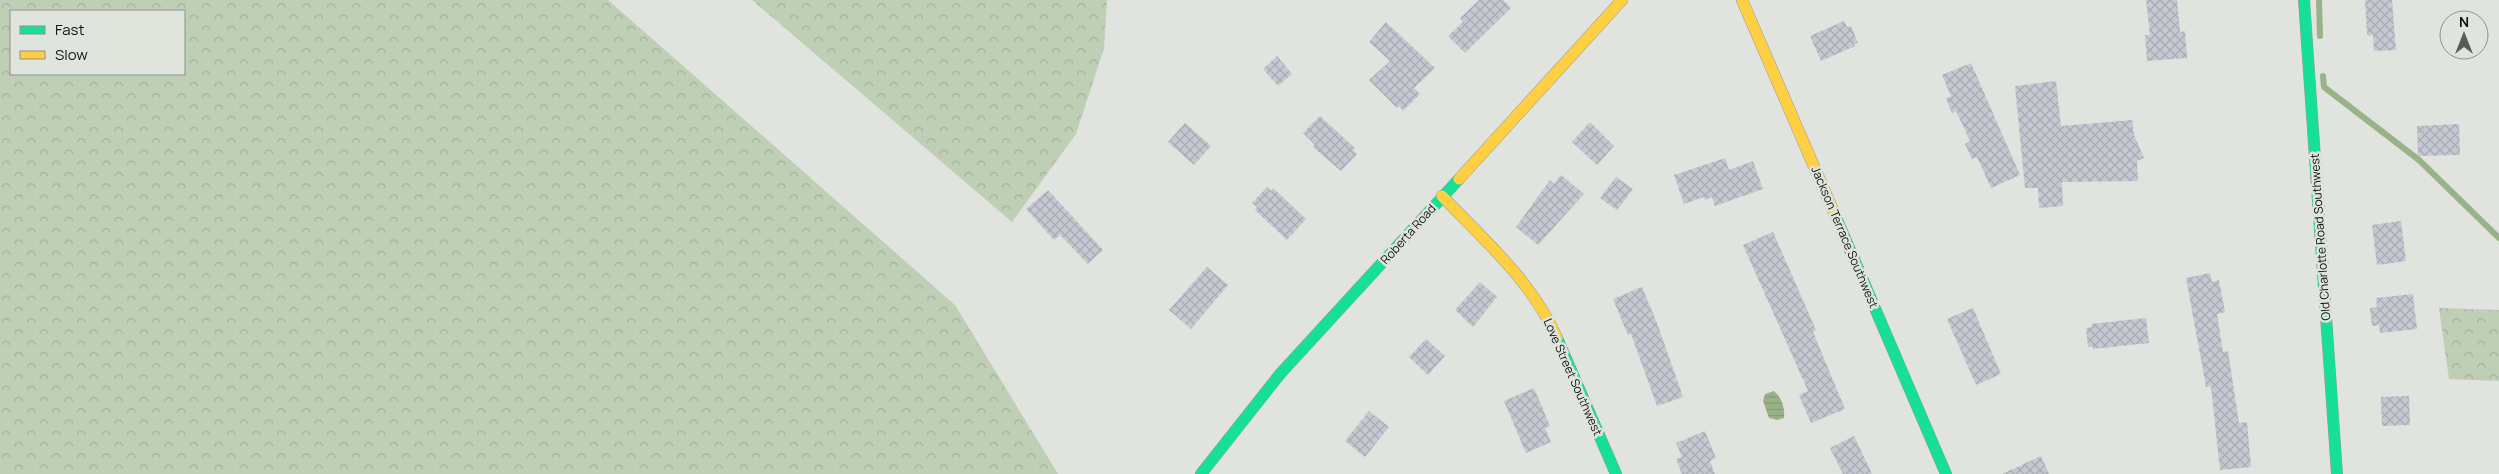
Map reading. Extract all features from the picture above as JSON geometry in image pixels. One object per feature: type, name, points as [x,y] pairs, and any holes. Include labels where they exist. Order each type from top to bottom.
[{"type":"street","name":"Roberta Road","points":[[1201,474],[1280,374],[1622,0]]},
{"type":"street","name":"Jackson Terrace Southwest","points":[[1742,0],[1946,474]]},
{"type":"street","name":"Old Charlotte Road Southwest","points":[[2304,0],[2338,474]]},
{"type":"street","name":"Love Street Southwest","points":[[1442,196],[1524,281],[1548,318],[1616,474]]},
{"type":"green space","points":[[0,0],[608,0],[955,305],[1058,474],[0,474]]},
{"type":"green space","points":[[752,0],[1107,0],[1104,48],[1076,134],[1012,222]]},
{"type":"green space","points":[[2439,308],[2499,310],[2499,381],[2449,379]]},
{"type":"shaded area","points":[[1774,391],[1781,400],[1784,411],[1784,418],[1777,420],[1769,418],[1763,401],[1765,394]]},
{"type":"building","points":[[1479,0],[1503,0],[1511,8],[1465,53],[1448,36],[1463,22],[1460,18]]},
{"type":"building","points":[[2146,0],[2177,0],[2180,32],[2185,31],[2187,58],[2147,61],[2145,35],[2150,35]]},
{"type":"building","points":[[2365,0],[2392,0],[2396,50],[2374,51],[2373,35],[2368,36],[2367,33]]},
{"type":"building","points":[[1844,21],[1847,27],[1851,26],[1858,43],[1821,61],[1810,36]]},
{"type":"building","points":[[1386,22],[1435,68],[1414,88],[1420,94],[1403,111],[1399,106],[1397,108],[1369,80],[1390,61],[1369,42]]},
{"type":"building","points":[[1277,56],[1292,74],[1278,86],[1263,69]]},
{"type":"building","points":[[1971,63],[2020,175],[1991,188],[1977,157],[1972,159],[1965,144],[1970,141],[1956,111],[1952,113],[1946,99],[1951,96],[1942,75]]},
{"type":"building","points":[[2056,81],[2061,126],[2132,120],[2134,135],[2144,158],[2137,161],[2138,181],[2062,182],[2063,206],[2039,208],[2038,188],[2025,188],[2015,86]]},
{"type":"building","points":[[1320,116],[1355,148],[1353,150],[1357,154],[1341,171],[1313,147],[1315,145],[1303,133]]},
{"type":"building","points":[[1590,122],[1614,146],[1597,165],[1572,142]]},
{"type":"building","points":[[1185,123],[1211,146],[1194,165],[1168,142]]},
{"type":"building","points":[[2459,124],[2460,155],[2418,156],[2417,126]]},
{"type":"building","points":[[1725,158],[1729,170],[1753,161],[1763,189],[1715,206],[1712,197],[1705,200],[1704,197],[1684,204],[1674,175]]},
{"type":"building","points":[[1561,175],[1584,194],[1538,245],[1516,227],[1550,180],[1554,184]]},
{"type":"building","points":[[1616,177],[1633,189],[1617,210],[1600,198]]},
{"type":"building","points":[[1267,187],[1271,191],[1273,188],[1306,219],[1287,240],[1255,210],[1257,207],[1252,203]]},
{"type":"building","points":[[1048,190],[1103,250],[1088,264],[1060,235],[1054,240],[1026,209]]},
{"type":"building","points":[[2401,221],[2406,261],[2377,265],[2372,225]]},
{"type":"building","points":[[1773,232],[1816,330],[1813,332],[1845,409],[1811,423],[1799,395],[1808,391],[1743,245]]},
{"type":"building","points":[[1207,267],[1228,285],[1191,329],[1169,310]]},
{"type":"building","points":[[2210,273],[2212,282],[2219,280],[2225,312],[2217,314],[2223,352],[2228,351],[2239,423],[2247,422],[2251,467],[2220,470],[2211,386],[2206,387],[2186,278]]},
{"type":"building","points":[[1480,282],[1497,297],[1473,327],[1455,310]]},
{"type":"building","points":[[1642,287],[1683,397],[1657,406],[1631,334],[1628,335],[1613,299]]},
{"type":"building","points":[[2413,294],[2417,329],[2380,333],[2379,325],[2372,326],[2370,308],[2377,307],[2376,298]]},
{"type":"building","points":[[1973,308],[2001,374],[1976,385],[1947,319]]},
{"type":"building","points":[[2146,318],[2149,343],[2093,349],[2093,347],[2088,347],[2086,328],[2092,327],[2091,324]]},
{"type":"building","points":[[1426,339],[1445,356],[1428,375],[1409,357]]},
{"type":"building","points":[[1534,388],[1550,426],[1545,428],[1551,442],[1526,453],[1504,401]]},
{"type":"building","points":[[2409,396],[2410,425],[2382,426],[2381,397]]},
{"type":"building","points":[[1369,411],[1389,427],[1365,457],[1345,441]]},
{"type":"building","points":[[1705,431],[1716,458],[1710,461],[1715,474],[1682,474],[1676,459],[1682,457],[1676,443]]},
{"type":"building","points":[[1854,436],[1872,474],[1843,474],[1830,448]]},
{"type":"building","points":[[2041,456],[2049,474],[2002,474]]},
{"type":"waterway","points":[[2319,0],[2320,36]]},
{"type":"waterway","points":[[2323,76],[2324,87],[2419,160],[2499,238]]},
{"type":"traffic: fast","points":[[2304,0],[2337,474]]},
{"type":"traffic: fast","points":[[1201,474],[1280,374],[1459,179]]},
{"type":"traffic: fast","points":[[1835,215],[1946,474]]},
{"type":"traffic: fast","points":[[1557,338],[1616,474]]},
{"type":"traffic: slow","points":[[1459,179],[1622,0]]},
{"type":"traffic: slow","points":[[1742,0],[1835,215]]},
{"type":"traffic: slow","points":[[1442,196],[1521,280],[1547,317],[1557,338]]}]
